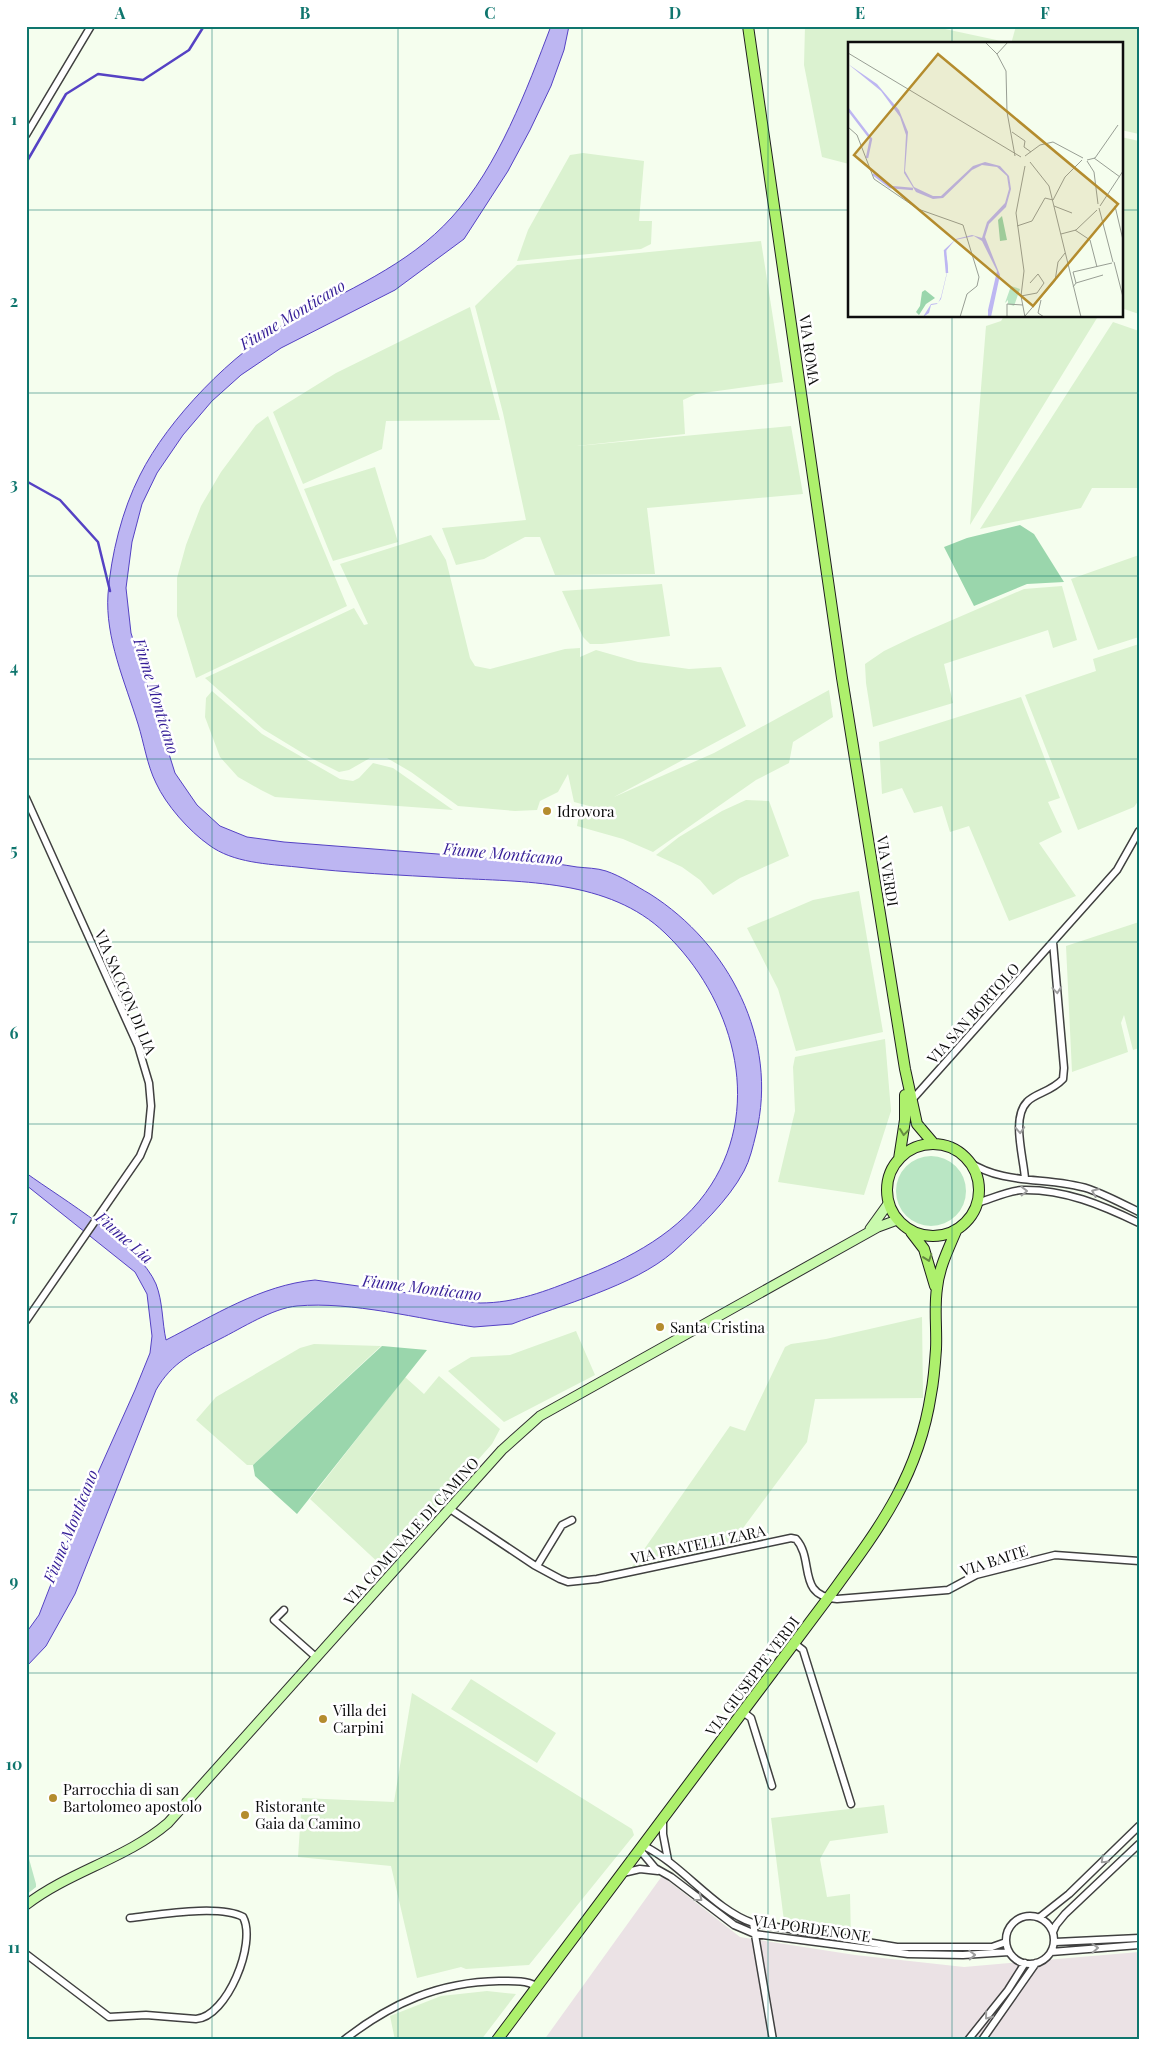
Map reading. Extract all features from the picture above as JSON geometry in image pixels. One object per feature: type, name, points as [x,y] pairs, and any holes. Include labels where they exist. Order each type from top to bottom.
[{"type":"main road","name":"VIA ROMA","points":[[748,26],[842,678]]},
{"type":"main road","name":"VIA VERDI","points":[[842,678],[905,1069]]},
{"type":"main road","points":[[905,1069],[917,1124],[934,1144]]},
{"type":"main road","points":[[905,1069],[905,1120],[898,1159],[887,1180],[888,1204],[897,1220],[910,1231],[924,1249],[936,1290]]},
{"type":"main road","points":[[898,1159],[909,1150],[921,1145],[934,1144],[948,1147],[960,1153],[969,1162],[976,1175],[979,1189],[977,1203],[973,1214],[956,1231],[941,1266],[936,1290]]},
{"type":"main road","points":[[910,1231],[925,1236],[933,1236],[956,1231]]},
{"type":"main road","name":"VIA GIUSEPPE VERDI","points":[[497,2040],[871,1540],[898,1496],[919,1448],[931,1394],[936,1349],[936,1290]]},
{"type":"street","points":[[26,135],[91,26]]},
{"type":"street","name":"VIA SACCON DI LIA","points":[[26,798],[134,1033],[149,1083],[151,1106],[148,1138],[140,1156],[26,1321]]},
{"type":"street","name":"VIA SAN BORTOLO","points":[[911,1101],[1117,870],[1139,831]]},
{"type":"street","points":[[1025,1179],[1018,1126],[1022,1110],[1027,1102],[1050,1091],[1063,1079],[1064,1068],[1053,942]]},
{"type":"street","points":[[969,1162],[984,1172],[1089,1189],[1139,1212]]},
{"type":"street","points":[[977,1203],[1020,1190],[1060,1193],[1106,1207],[1139,1223]]},
{"type":"street","name":"VIA COMUNALE DI CAMINO","points":[[865,1234],[874,1225],[888,1204]]},
{"type":"street","name":"VIA COMUNALE DI CAMINO","points":[[26,1905],[49,1888],[136,1847],[158,1832],[181,1810],[502,1450],[540,1416],[865,1234],[897,1220]]},
{"type":"street","name":"VIA FRATELLI ZARA","points":[[450,1509],[537,1566],[568,1582],[597,1579],[781,1539],[796,1539],[801,1544],[807,1575],[815,1591],[828,1598]]},
{"type":"street","points":[[537,1566],[562,1525],[572,1520]]},
{"type":"street","name":"VIA BAITE","points":[[828,1598],[891,1596],[948,1590],[976,1575],[1055,1555],[1139,1561]]},
{"type":"street","points":[[284,1610],[274,1620],[317,1658]]},
{"type":"street","points":[[794,1643],[803,1650],[850,1804]]},
{"type":"street","points":[[743,1712],[751,1718],[772,1786]]},
{"type":"street","points":[[663,1820],[663,1834],[668,1860]]},
{"type":"street","points":[[1040,1917],[1069,1894],[1139,1826]]},
{"type":"street","points":[[1053,1932],[1065,1914],[1139,1844]]},
{"type":"street","name":"VIA PORDENONE","points":[[642,1848],[668,1860],[734,1914],[753,1924],[896,1947],[992,1947],[1006,1942]]},
{"type":"street","name":"VIA PORDENONE","points":[[642,1848],[659,1871],[671,1877],[734,1925],[754,1934],[908,1954],[963,1955],[1009,1952]]},
{"type":"street","points":[[623,1873],[640,1869],[659,1871]]},
{"type":"street","points":[[26,1954],[109,2017],[146,2015],[196,2019],[204,2018],[215,2010],[236,1976],[246,1953],[247,1924],[244,1917],[229,1913],[192,1912],[130,1918]]},
{"type":"street","points":[[1033,1915],[1040,1917],[1050,1926],[1053,1932],[1052,1952],[1042,1961],[1026,1963],[1009,1952],[1006,1942],[1009,1928],[1019,1918],[1033,1915]]},
{"type":"street","points":[[753,1924],[773,2040]]},
{"type":"street","points":[[1054,1942],[1139,1938]]},
{"type":"street","points":[[1052,1952],[1139,1945]]},
{"type":"street","points":[[968,2040],[1014,1983],[1026,1963]]},
{"type":"street","points":[[982,2040],[1036,1963]]},
{"type":"street","points":[[344,2040],[392,2008],[441,1987],[473,1982],[503,1981],[525,1982],[536,1986]]},
{"type":"shaded area","points":[[551,26],[569,26],[564,50],[551,86],[508,171],[464,239],[395,290],[281,348],[241,375],[212,401],[183,435],[157,473],[142,504],[132,542],[126,588],[131,633],[175,773],[197,805],[220,826],[247,837],[284,842],[522,860],[599,869],[623,878],[650,894],[678,915],[703,939],[724,967],[741,998],[753,1030],[760,1064],[761,1099],[750,1158],[744,1171],[721,1204],[673,1252],[638,1275],[574,1302],[512,1324],[474,1327],[363,1308],[318,1305],[297,1306],[278,1310],[258,1319],[184,1359],[169,1372],[156,1390],[75,1594],[46,1646],[26,1667],[26,1633],[39,1615],[70,1535],[135,1390],[150,1353],[152,1336],[147,1294],[135,1272],[26,1185],[26,1173],[98,1223],[134,1253],[156,1284],[166,1340],[257,1295],[295,1283],[315,1280],[480,1303],[518,1299],[543,1292],[635,1253],[669,1230],[699,1202],[711,1185],[727,1153],[736,1120],[737,1086],[733,1052],[723,1019],[708,988],[688,959],[665,933],[643,915],[618,902],[592,893],[564,887],[536,883],[274,865],[251,862],[218,851],[186,825],[172,809],[156,783],[117,660],[110,627],[108,610],[109,579],[123,518],[140,475],[167,432],[224,369],[267,335],[396,264],[416,250],[452,217],[484,175],[510,126]]},
{"type":"shaded area","points":[[662,1876],[740,1937],[855,1955],[964,1967],[1139,1952],[1139,2040],[544,2040]]},
{"type":"green space","points":[[805,26],[931,26],[1001,41],[848,42],[848,164],[822,157],[804,65]]},
{"type":"green space","points":[[1016,26],[1139,26],[1139,134],[1122,130],[1122,42],[1012,42]]},
{"type":"green space","points":[[1122,137],[1139,141],[1139,314],[1122,308]]},
{"type":"green space","points":[[583,153],[644,161],[639,221],[652,221],[651,244],[641,249],[517,261],[528,230],[570,155]]},
{"type":"green space","points":[[761,241],[783,382],[696,394],[683,400],[685,434],[577,446],[791,426],[803,494],[647,508],[655,574],[555,575],[540,537],[525,537],[484,559],[456,565],[442,528],[526,520],[503,413],[475,306],[517,265]]},
{"type":"green space","points":[[470,307],[500,420],[386,421],[382,449],[303,484],[273,412],[336,373]]},
{"type":"green space","points":[[1003,318],[1097,318],[970,525],[986,326],[1001,321]]},
{"type":"green space","points":[[1113,322],[1139,331],[1139,488],[1092,488],[1081,508],[980,529]]},
{"type":"green space","points":[[268,416],[347,606],[196,678],[177,616],[177,578],[186,545],[201,506],[221,472],[256,425]]},
{"type":"green space","points":[[375,467],[398,542],[333,561],[304,489]]},
{"type":"green space","points":[[1020,525],[1034,534],[1064,582],[1027,584],[974,606],[944,547],[967,538]]},
{"type":"green space","points":[[431,535],[446,560],[470,658],[475,666],[490,669],[565,649],[580,648],[580,657],[596,650],[638,662],[689,669],[721,667],[746,726],[614,797],[714,753],[829,690],[833,717],[793,742],[789,763],[756,780],[653,852],[623,839],[577,826],[579,815],[593,807],[574,802],[568,774],[558,792],[540,801],[537,810],[515,811],[458,806],[411,772],[387,758],[370,758],[349,770],[339,772],[309,757],[263,729],[205,678],[354,608],[364,625],[368,624],[340,564]]},
{"type":"green space","points":[[1139,555],[1139,637],[1098,650],[1071,579]]},
{"type":"green space","points":[[662,584],[670,636],[602,644],[590,644],[583,637],[562,591]]},
{"type":"green space","points":[[1062,586],[1077,640],[1053,648],[1048,630],[944,664],[953,703],[873,727],[865,664],[884,651],[913,637],[1024,589]]},
{"type":"green space","points":[[1139,644],[1139,800],[1134,807],[1078,830],[1025,695],[1096,671],[1093,659]]},
{"type":"green space","points":[[212,691],[262,734],[340,779],[353,781],[359,778],[373,763],[393,768],[453,810],[275,797],[238,777],[220,757],[205,717],[206,698]]},
{"type":"green space","points":[[1021,697],[1060,798],[1048,802],[1062,832],[1039,843],[1076,896],[1009,921],[969,826],[950,832],[942,806],[914,813],[902,788],[882,794],[879,742]]},
{"type":"green space","points":[[746,800],[769,801],[789,856],[740,878],[713,895],[700,880],[682,867],[656,855],[679,837],[722,811]]},
{"type":"green space","points":[[859,891],[883,1032],[796,1051],[778,989],[747,928],[813,900]]},
{"type":"green space","points":[[1139,922],[1139,1048],[1133,1050],[1124,1015],[1121,1023],[1128,1052],[1072,1072],[1066,946]]},
{"type":"green space","points":[[885,1039],[891,1111],[864,1195],[778,1182],[795,1111],[793,1067],[795,1057]]},
{"type":"green space","points":[[931,1156],[944,1159],[956,1166],[963,1178],[966,1191],[963,1204],[956,1216],[944,1223],[931,1226],[918,1223],[906,1216],[899,1204],[896,1191],[899,1178],[906,1166],[918,1159]]},
{"type":"green space","points":[[922,1317],[923,1398],[815,1399],[807,1442],[726,1551],[629,1571],[730,1426],[745,1431],[785,1347],[791,1344],[826,1339]]},
{"type":"green space","points":[[576,1331],[595,1375],[504,1422],[448,1371],[471,1357],[510,1355]]},
{"type":"green space","points":[[314,1344],[381,1346],[253,1465],[247,1465],[196,1420],[216,1397],[300,1348]]},
{"type":"green space","points":[[382,1346],[427,1350],[297,1514],[255,1476],[253,1465]]},
{"type":"green space","points":[[439,1376],[500,1429],[492,1444],[383,1567],[310,1499],[405,1377],[424,1394]]},
{"type":"green space","points":[[471,1679],[556,1733],[537,1763],[451,1709]]},
{"type":"green space","points":[[412,1693],[632,1829],[634,1835],[529,1965],[466,1969],[461,1967],[417,1978],[391,1866],[298,1857],[302,1798],[394,1802]]},
{"type":"green space","points":[[884,1805],[888,1833],[830,1841],[820,1859],[827,1897],[850,1894],[851,1940],[785,1929],[771,1818]]},
{"type":"green space","points":[[26,1848],[36,1887],[26,1895]]},
{"type":"green space","points":[[487,1991],[516,1994],[481,2040],[395,2040],[390,2016],[441,1996]]},
{"type":"waterway","points":[[26,163],[66,94],[98,74],[143,80],[189,50],[204,26]]},
{"type":"waterway","points":[[26,481],[60,500],[98,542],[110,591]]},
{"type":"place","name":"Idrovora","points":[[547,811]]},
{"type":"place","name":"Santa Cristina","points":[[660,1327]]},
{"type":"place","name":"Villa dei Carpini","points":[[323,1719]]},
{"type":"place","name":"Parrocchia di san Bartolomeo apostolo","points":[[53,1798]]},
{"type":"place","name":"Ristorante Gaia da Camino","points":[[245,1815]]},
{"type":"water label","name":"Fiume Monticano","points":[[292,314]]},
{"type":"water label","name":"Fiume Monticano","points":[[157,696]]},
{"type":"water label","name":"Fiume Monticano","points":[[503,853]]},
{"type":"water label","name":"Fiume Lia","points":[[125,1237]]},
{"type":"water label","name":"Fiume Monticano","points":[[422,1287]]},
{"type":"water label","name":"Fiume Monticano","points":[[70,1526]]}]
